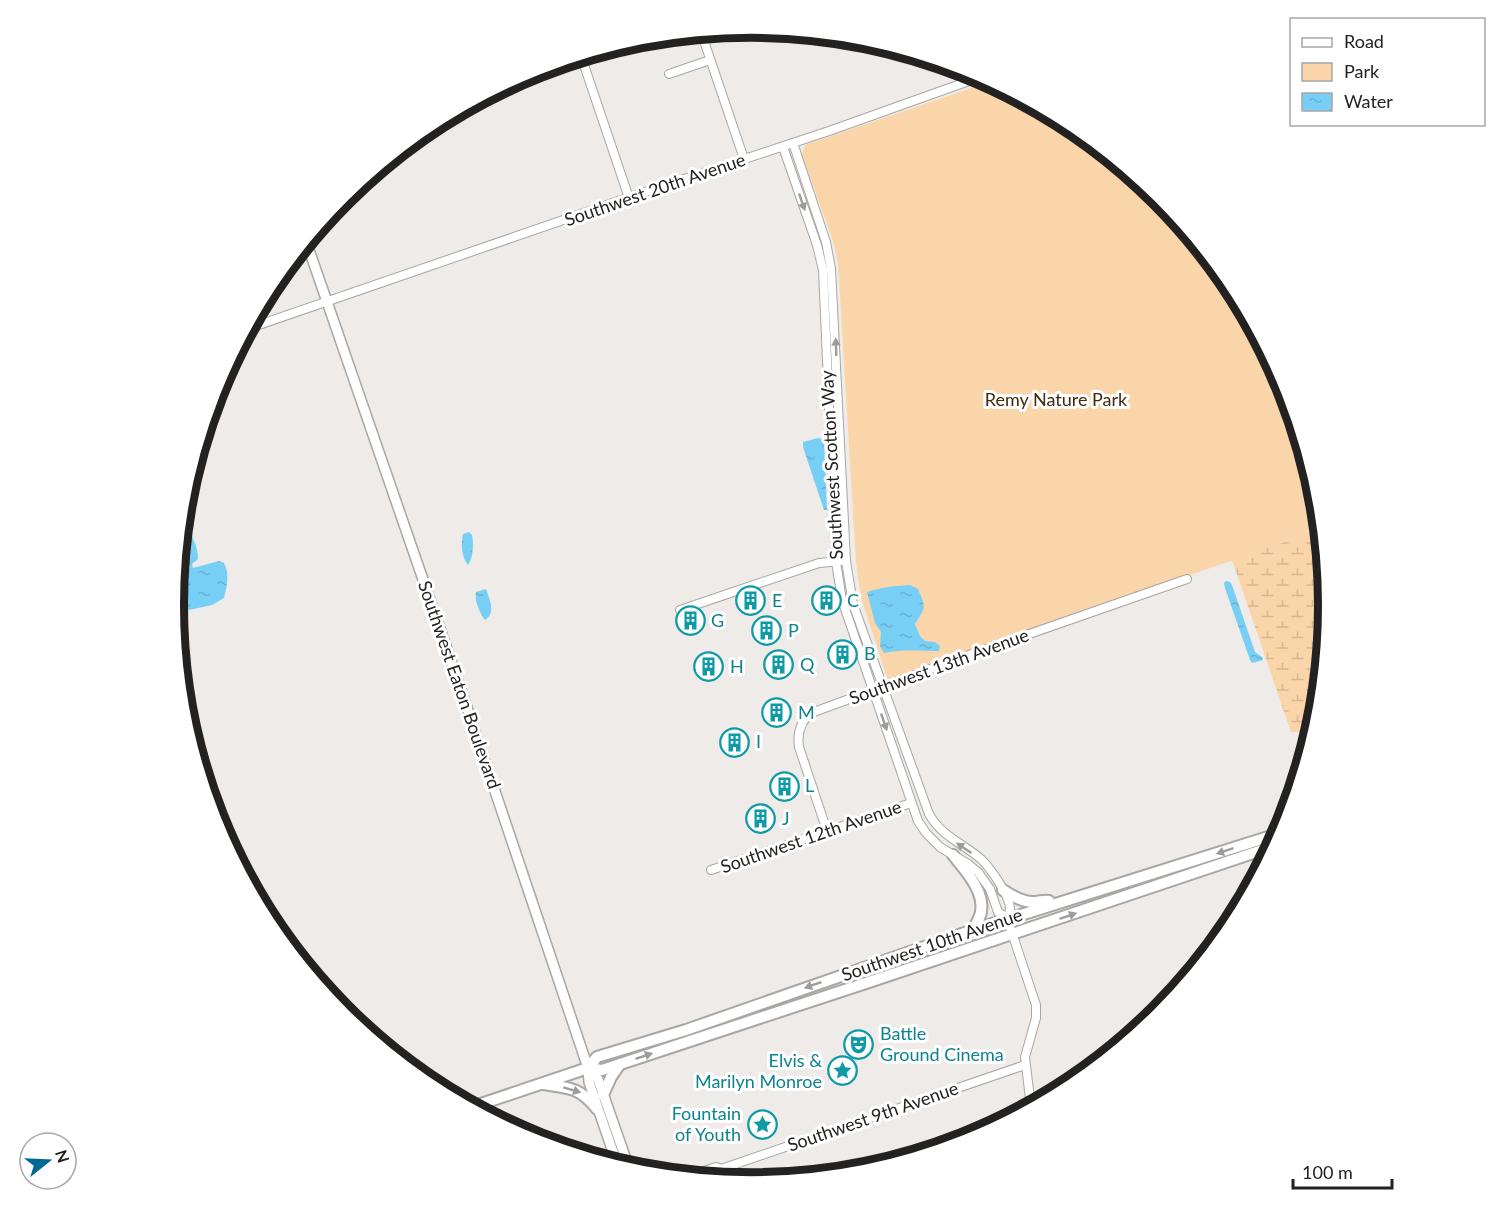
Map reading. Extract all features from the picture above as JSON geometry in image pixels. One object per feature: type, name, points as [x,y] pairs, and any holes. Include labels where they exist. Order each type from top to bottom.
[{"type":"highway","name":"Southwest 10th Avenue","points":[[588,1068],[597,1057],[686,1030],[1007,918],[1268,837]]},
{"type":"highway","name":"Southwest 10th Avenue","points":[[482,1103],[588,1068],[602,1070],[621,1064],[1262,850]]},
{"type":"highway","points":[[953,855],[974,883],[981,903],[973,930]]},
{"type":"highway","points":[[1003,890],[1028,902],[1042,900],[1061,902]]},
{"type":"highway","points":[[603,1095],[611,1077],[621,1064]]},
{"type":"highway","points":[[540,1084],[581,1092],[597,1109]]},
{"type":"main road","name":"Southwest Eaton Boulevard","points":[[309,250],[456,675],[588,1068],[589,1082],[613,1154]]},
{"type":"main road","name":"Southwest Eaton Boulevard","points":[[588,1068],[598,1079],[624,1157]]},
{"type":"street","points":[[703,40],[744,159]]},
{"type":"street","points":[[669,74],[710,60]]},
{"type":"street","points":[[583,64],[629,198]]},
{"type":"street","name":"Southwest 20th Avenue","points":[[258,325],[783,147],[968,81]]},
{"type":"street","name":"Southwest Scotton Way","points":[[793,143],[828,248],[833,284],[830,316],[836,562],[844,607],[918,820],[926,833],[940,847],[978,872],[990,889],[998,912],[1007,918]]},
{"type":"street","name":"Southwest Scotton Way","points":[[783,147],[822,263],[830,316],[846,561],[853,604],[921,796],[931,818],[950,838],[982,861],[993,873],[1010,908],[1007,918],[1036,1005],[1035,1018],[1026,1049],[1025,1065],[1030,1098]]},
{"type":"street","points":[[680,610],[819,563],[846,561]]},
{"type":"street","name":"Southwest 13th Avenue","points":[[827,831],[799,747],[798,734],[801,724],[811,713],[1187,579]]},
{"type":"street","name":"Southwest 12th Avenue","points":[[711,870],[911,803]]},
{"type":"street","name":"Southwest 9th Avenue","points":[[708,1170],[716,1167],[721,1169],[1025,1065]]},
{"type":"green space","name":"Remy Nature Park","points":[[978,86],[1035,113],[1097,155],[1125,178],[1178,231],[1223,289],[1243,321],[1260,354],[1288,422],[1308,494],[1314,532],[888,680],[861,598],[856,562],[838,263],[833,241],[802,155],[805,145]]},
{"type":"green space","points":[[1314,532],[1318,604],[1317,642],[1314,679],[1303,733],[1291,732],[1232,560]]},
{"type":"water","points":[[818,438],[824,443],[827,510],[824,510],[803,447],[803,442]]},
{"type":"water","points":[[189,531],[197,548],[198,559],[192,564],[193,568],[219,561],[224,563],[227,585],[224,598],[212,605],[189,610],[184,608],[186,570],[190,568],[189,564],[186,565]]},
{"type":"water","points":[[469,532],[472,535],[473,547],[468,565],[463,554],[462,542],[463,534]]},
{"type":"water","points":[[1226,581],[1232,585],[1255,652],[1263,660],[1252,663],[1250,660],[1225,588]]},
{"type":"water","points":[[910,585],[918,589],[923,604],[923,610],[915,624],[920,636],[925,641],[935,642],[940,646],[939,651],[884,653],[880,646],[881,632],[875,623],[867,592]]},
{"type":"water","points":[[486,589],[491,610],[485,620],[478,607],[476,592]]},
{"type":"place","name":"E","points":[[751,601]]},
{"type":"place","name":"C","points":[[826,601]]},
{"type":"place","name":"G","points":[[690,621]]},
{"type":"place","name":"P","points":[[767,631]]},
{"type":"place","name":"B","points":[[843,654]]},
{"type":"place","name":"Q","points":[[779,665]]},
{"type":"place","name":"H","points":[[709,667]]},
{"type":"place","name":"M","points":[[777,713]]},
{"type":"place","name":"I","points":[[735,742]]},
{"type":"place","name":"L","points":[[784,786]]},
{"type":"place","name":"J","points":[[761,819]]},
{"type":"place","name":"Battle Ground Cinema","points":[[859,1044]]},
{"type":"place","name":"Elvis & Marilyn Monroe","points":[[843,1071]]},
{"type":"place","name":"Fountain of Youth","points":[[762,1124]]}]
